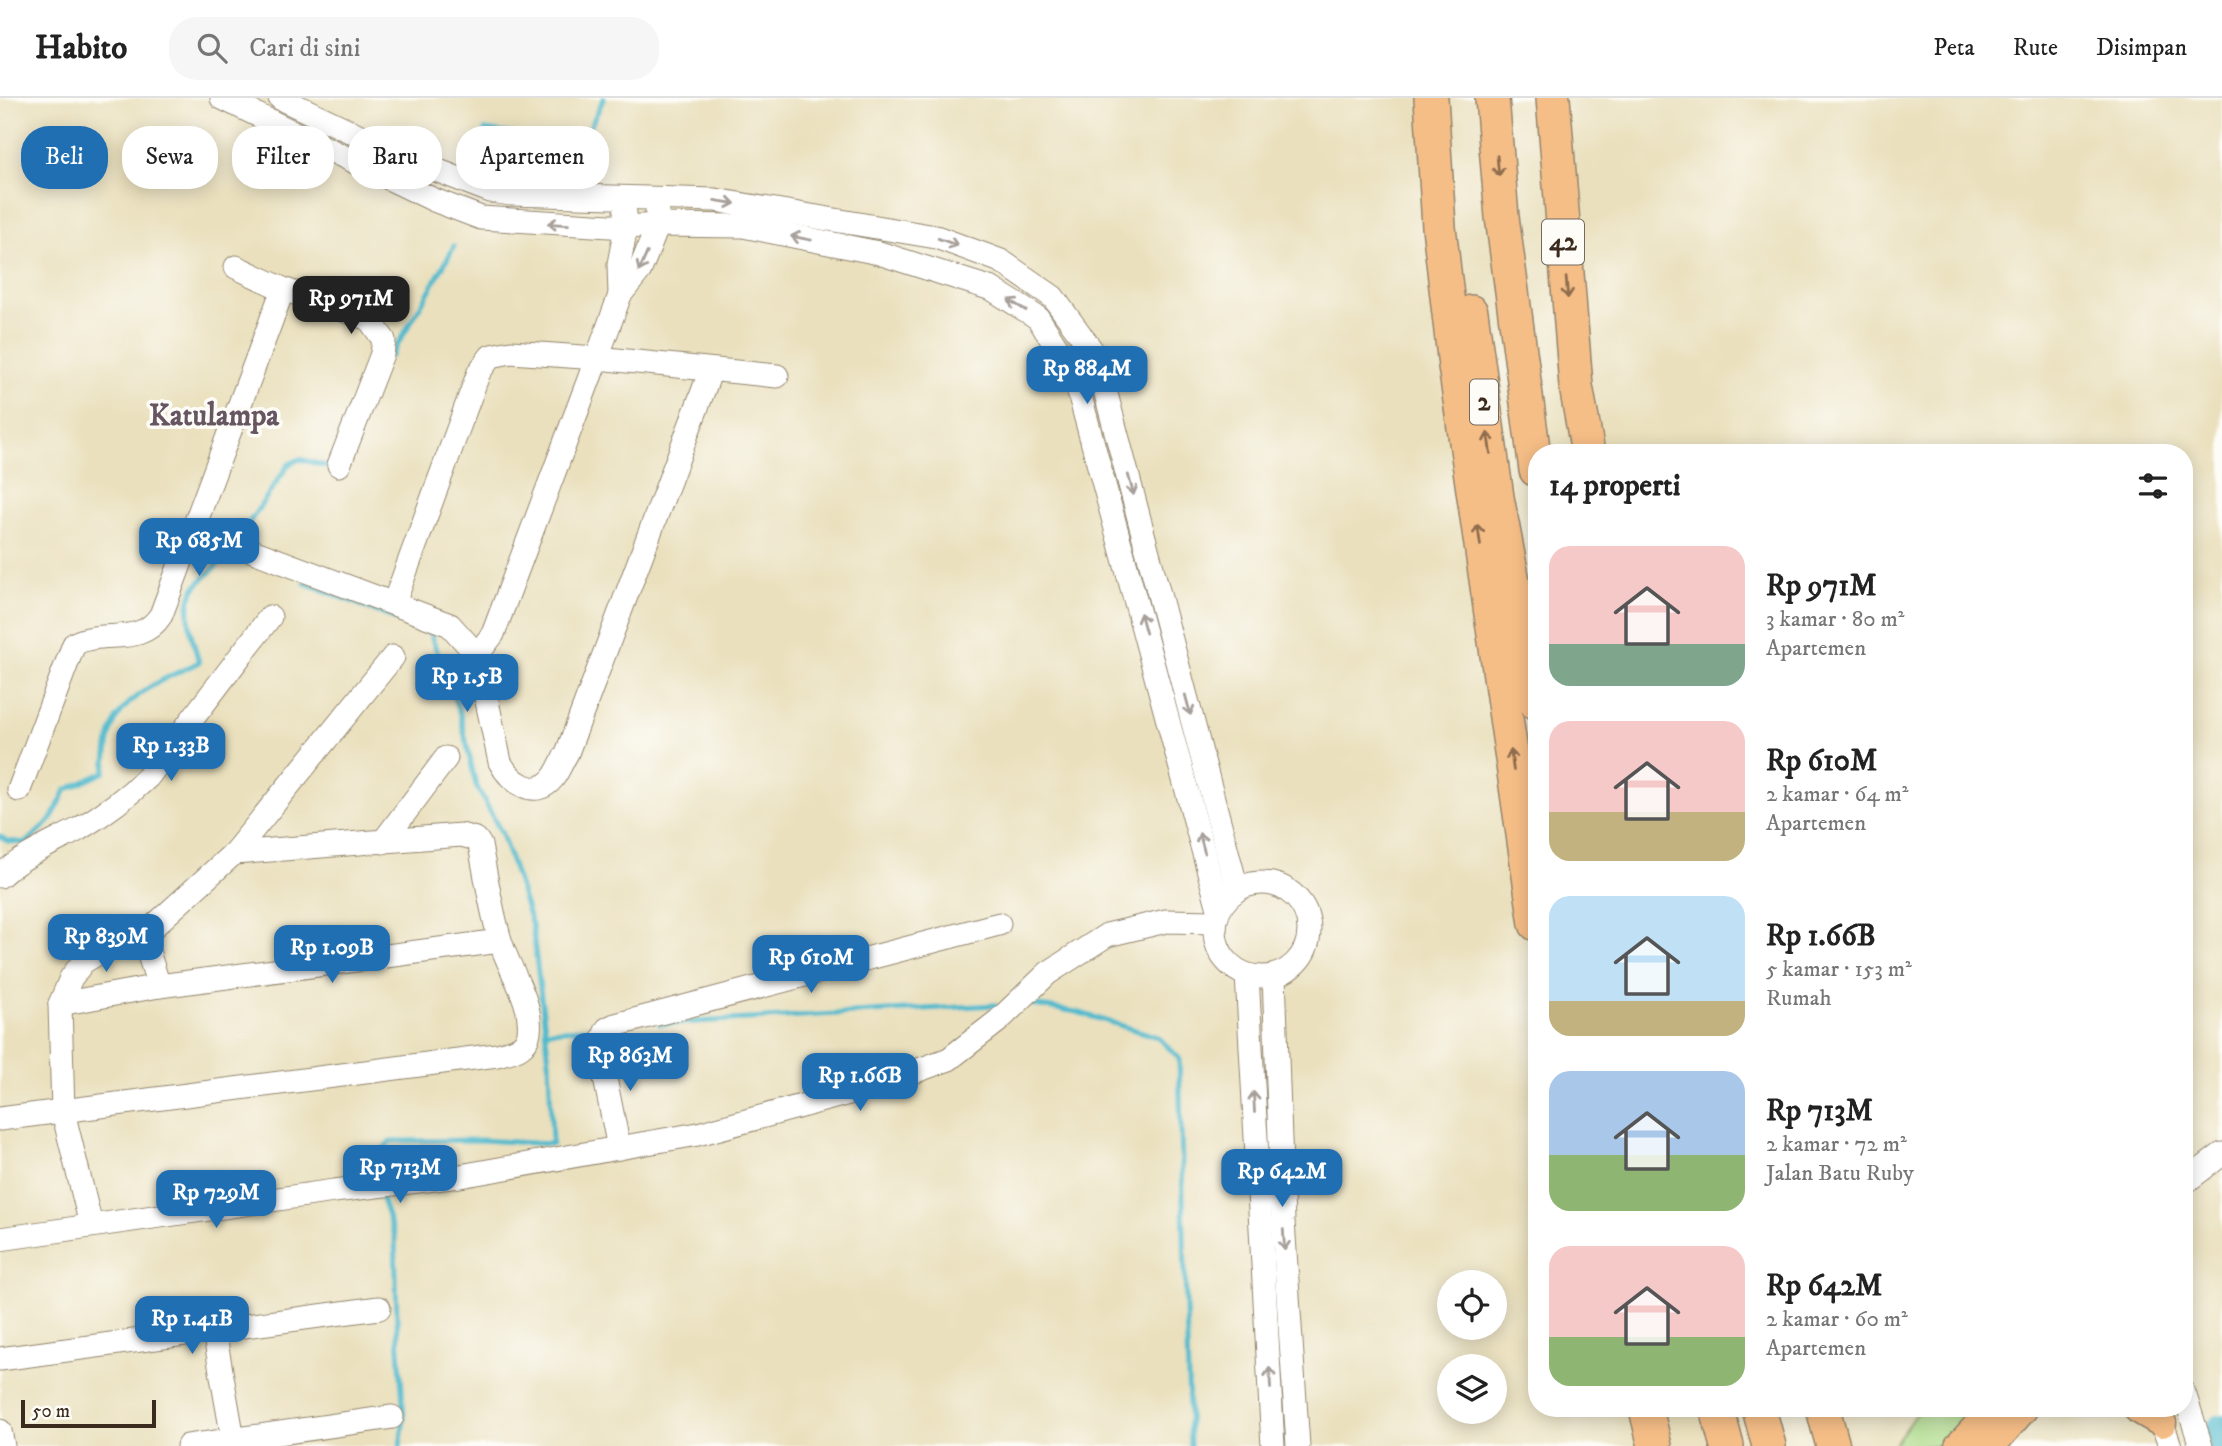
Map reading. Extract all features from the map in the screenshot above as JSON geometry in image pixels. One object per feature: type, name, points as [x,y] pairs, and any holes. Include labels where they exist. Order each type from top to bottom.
[{"type":"highway","points":[[1431,98],[1439,227],[1455,366],[1528,869]]},
{"type":"highway","name":"2","points":[[1448,98],[1457,215],[1497,497],[1528,661]]},
{"type":"highway","name":"2","points":[[1492,98],[1502,217],[1533,444]]},
{"type":"highway","name":"42","points":[[1553,98],[1576,386],[1586,444]]},
{"type":"highway","points":[[1648,1417],[1655,1446]]},
{"type":"highway","points":[[1719,1417],[1727,1446]]},
{"type":"highway","points":[[1761,1417],[1769,1446]]},
{"type":"highway","points":[[1825,1417],[1833,1446]]},
{"type":"main road","points":[[1959,1446],[1986,1417]]},
{"type":"main road","points":[[1991,1446],[2016,1417]]},
{"type":"street","points":[[222,98],[434,200],[481,218],[626,227],[743,226],[879,253],[992,289],[1038,318],[1074,374],[1097,451],[1217,916],[1215,935],[1218,948],[1225,960],[1235,969],[1247,975],[1261,977],[1274,976],[1287,970],[1305,951],[1309,938],[1306,911],[1299,900],[1276,885],[1249,884],[1237,890],[1226,898],[1217,916]]},
{"type":"street","points":[[280,98],[413,161],[490,191],[624,199],[715,200],[936,237],[1001,261],[1053,297],[1096,356],[1237,890]]},
{"type":"street","points":[[509,221],[511,194]]},
{"type":"street","points":[[477,655],[493,634],[620,295],[640,270],[658,225],[657,198]]},
{"type":"street","points":[[620,295],[619,264],[626,227],[624,199]]},
{"type":"street","points":[[236,267],[283,289],[369,319],[384,340],[382,354],[339,465]]},
{"type":"street","points":[[19,790],[74,644],[85,638],[139,635],[154,626],[161,615],[283,289]]},
{"type":"street","points":[[394,603],[479,372],[491,356],[511,352],[597,358],[777,376]]},
{"type":"street","points":[[194,529],[450,625],[477,655],[500,762],[507,776],[521,786],[537,788],[552,780],[567,753],[711,370]]},
{"type":"street","points":[[1097,451],[1120,444]]},
{"type":"street","points":[[0,876],[28,854],[104,813],[148,777],[270,617]]},
{"type":"street","points":[[91,1225],[63,1112],[60,1004],[71,978],[83,962],[116,944],[143,936],[234,853],[393,656]]},
{"type":"street","points":[[383,842],[446,758]]},
{"type":"street","points":[[0,1119],[497,1055],[516,1050],[524,1044],[529,1033],[529,1020],[500,941],[477,839],[461,835],[234,853]]},
{"type":"street","points":[[0,1239],[334,1191],[460,1176],[698,1133],[863,1090],[949,1059],[998,1021],[1048,973],[1107,935],[1166,921],[1217,916]]},
{"type":"street","points":[[619,1148],[599,1048],[607,1029],[999,924]]},
{"type":"street","points":[[143,936],[159,986]]},
{"type":"street","points":[[60,1004],[159,986],[500,941]]},
{"type":"street","points":[[1247,975],[1273,1446]]},
{"type":"street","points":[[1274,976],[1283,1222],[1298,1446]]},
{"type":"street","points":[[2193,1176],[2220,1156]]},
{"type":"street","points":[[0,1359],[379,1308]]},
{"type":"street","points":[[214,1331],[233,1439]]},
{"type":"street","points":[[188,1446],[392,1417]]},
{"type":"street","points":[[2191,1417],[2201,1446]]},
{"type":"street","points":[[0,1431],[3,1446]]},
{"type":"green space","points":[[1913,1417],[1972,1417],[1952,1446],[1893,1446]]},
{"type":"waterway","points":[[591,126],[604,98]]},
{"type":"waterway","points":[[391,356],[454,246]]},
{"type":"waterway","points":[[242,533],[289,464],[300,459],[333,468]]},
{"type":"waterway","points":[[0,836],[7,841],[26,843],[51,820],[66,790],[105,772],[112,731],[117,718],[133,699],[199,662],[190,627],[190,599],[200,581],[232,551]]},
{"type":"waterway","points":[[305,583],[430,633],[460,714],[476,785],[502,834],[532,925],[549,1060],[552,1144],[480,1140],[390,1141],[370,1166],[375,1181]]},
{"type":"waterway","points":[[660,1024],[995,1005]]},
{"type":"waterway","points":[[1033,1005],[1077,1012],[1158,1037],[1179,1058],[1190,1446]]},
{"type":"waterway","points":[[545,1031],[601,1028]]},
{"type":"waterway","points":[[380,1193],[395,1237],[397,1321],[404,1418],[400,1446]]},
{"type":"waterway","points":[[2213,1446],[2222,1430]]},
{"type":"district","name":"Katulampa","points":[[214,416]]}]
